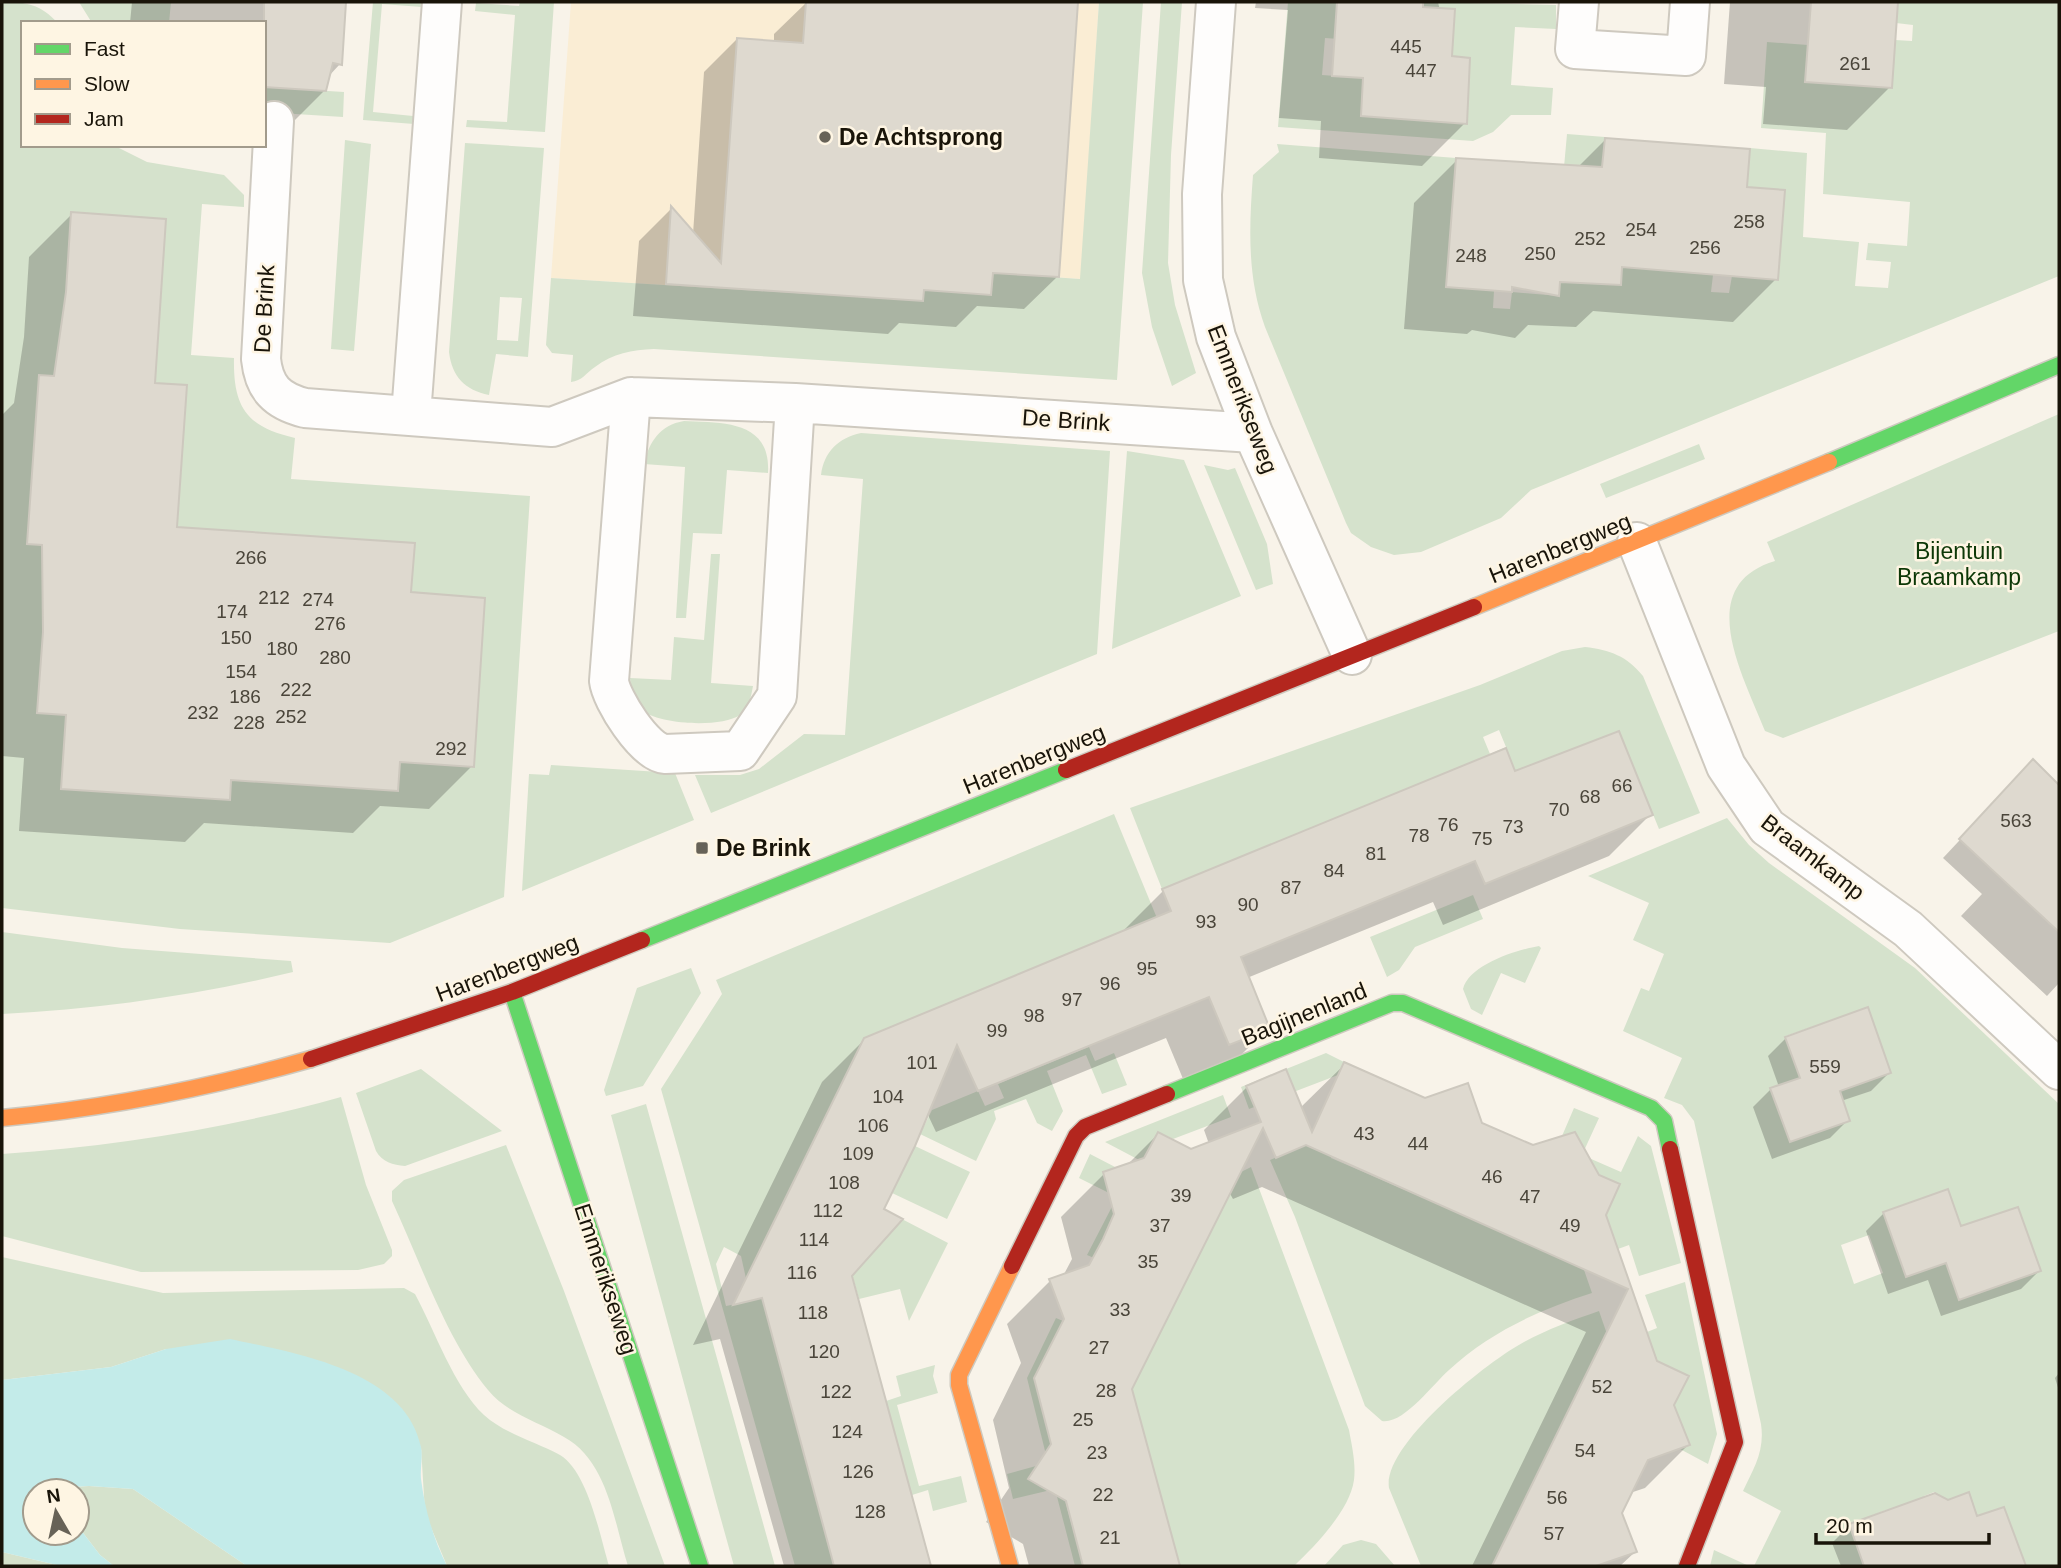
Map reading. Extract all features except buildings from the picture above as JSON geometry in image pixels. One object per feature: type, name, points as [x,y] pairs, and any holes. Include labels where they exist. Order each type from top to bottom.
[{"type":"street","points":[[411,415],[442,2]]},
{"type":"street","name":"Emmerikseweg","points":[[1216,2],[1202,194],[1203,280],[1216,337],[1253,433],[1352,655]]},
{"type":"street","points":[[1579,2],[1575,48],[1686,56],[1690,2]]},
{"type":"street","name":"De Brink","points":[[274,121],[261,359],[262,375],[269,390],[286,403],[305,408],[552,427],[631,397],[794,403],[1253,433]]},
{"type":"street","name":"Harenbergweg","points":[[2,1118],[66,1114],[158,1100],[338,1054],[512,992],[1637,542],[2059,365]]},
{"type":"street","points":[[631,397],[609,681],[616,702],[657,754],[740,751],[778,696],[794,403]]},
{"type":"street","name":"Braamkamp","points":[[1637,542],[1726,766],[1767,827],[1908,929],[2059,1070]]},
{"type":"street","name":"Emmerikseweg","points":[[512,992],[700,1566]]},
{"type":"street","name":"Bagijnenland","points":[[1010,1566],[959,1385],[959,1375],[1076,1136],[1085,1127],[1392,1003],[1403,1003],[1651,1108],[1664,1121],[1735,1442],[1687,1566]]},
{"type":"shaded area","name":"De Achtsprong","points":[[571,2],[1099,2],[1081,279],[993,273],[924,290],[923,301],[551,278]]},
{"type":"green space","points":[[2,2],[33,5],[56,21],[21,21],[21,147],[117,147],[147,162],[224,175],[244,195],[244,207],[202,204],[191,355],[234,358],[236,390],[246,413],[265,428],[295,438],[291,479],[530,496],[504,897],[390,943],[180,929],[2,908]],"holes":[[[71,212],[166,220],[155,383],[187,385],[177,533],[239,607],[245,531],[414,543],[411,592],[485,599],[474,767],[400,762],[397,791],[231,779],[229,800],[61,789],[66,715],[37,712],[40,672],[54,631],[43,629],[49,546],[27,544],[39,376],[59,376],[65,298],[80,253],[68,252]]]},
{"type":"green space","points":[[79,2],[171,2],[169,21],[91,21]]},
{"type":"green space","points":[[373,2],[423,2],[422,7],[382,4],[373,112],[413,116],[414,124],[363,120]]},
{"type":"green space","points":[[520,2],[554,2],[545,132],[466,127],[467,120],[507,122],[515,15],[475,11],[476,3],[519,6]]},
{"type":"green space","points":[[1099,2],[1143,2],[1117,380],[654,349],[616,355],[571,382],[573,355],[552,353],[546,345],[551,278],[923,301],[924,290],[993,273],[1080,279]]},
{"type":"green space","points":[[1161,2],[1182,2],[1171,155],[1168,263],[1175,305],[1196,373],[1172,386],[1152,327],[1142,273]]},
{"type":"green space","points":[[1288,2],[1337,2],[1366,41],[1325,38],[1322,75],[1363,78],[1452,56],[1455,9],[1423,7],[1423,2],[1556,5],[1556,29],[1515,27],[1511,85],[1553,88],[1551,115],[1511,115],[1493,132],[1473,141],[1278,127]]},
{"type":"green space","points":[[1898,2],[2059,2],[2059,276],[1531,490],[1501,518],[1421,552],[1394,555],[1371,547],[1351,533],[1265,327],[1255,290],[1250,233],[1253,175],[1279,152],[1277,144],[1456,158],[1446,286],[1494,291],[1493,308],[1510,309],[1512,292],[1559,296],[1562,263],[1604,284],[1621,285],[1622,267],[1713,275],[1711,292],[1729,293],[1747,189],[1750,148],[1807,153],[1803,237],[1859,242],[1855,286],[1888,288],[1891,262],[1866,260],[1868,243],[1907,246],[1910,202],[1823,194],[1826,133],[1761,128],[1767,42],[1808,45],[1806,82],[1891,88],[1895,40],[1912,41],[1913,25],[1896,23]]},
{"type":"green space","points":[[266,87],[344,92],[343,117],[266,112]]},
{"type":"green space","points":[[1567,134],[1605,137],[1601,179],[1564,167]]},
{"type":"green space","points":[[345,140],[371,144],[354,351],[331,349]]},
{"type":"green space","points":[[465,143],[544,148],[528,357],[496,354],[489,395],[473,390],[461,381],[453,369],[449,352]],"holes":[[[500,297],[522,298],[518,341],[497,340]]]},
{"type":"green space","name":"Bijentuin Braamkamp","points":[[2059,414],[2059,631],[1783,738],[1765,731],[1737,661],[1731,636],[1730,612],[1735,591],[1750,573],[1775,561],[1767,542]]},
{"type":"green space","points":[[684,421],[729,424],[753,434],[762,443],[767,456],[768,473],[727,470],[722,534],[693,533],[686,618],[676,618],[685,467],[644,464],[657,436],[668,426]]},
{"type":"green space","points":[[861,433],[1110,451],[1097,654],[711,813],[695,775],[740,775],[759,769],[804,734],[845,735],[863,479],[821,475],[825,459],[833,447],[845,438]]},
{"type":"green space","points":[[1699,444],[1705,459],[1606,498],[1600,484]]},
{"type":"green space","points":[[1127,451],[1184,460],[1241,596],[1112,649]]},
{"type":"green space","points":[[1204,465],[1228,470],[1235,468],[1267,544],[1273,584],[1256,590]]},
{"type":"green space","points":[[711,554],[720,554],[711,683],[753,686],[748,706],[740,715],[719,722],[689,723],[660,719],[637,706],[630,678],[671,680],[674,637],[704,640]]},
{"type":"green space","points":[[1585,647],[1610,652],[1631,663],[1643,676],[1700,813],[1659,829],[1619,731],[1451,797],[1162,889],[1130,808],[1480,685],[1562,651]],"holes":[[[1499,730],[1506,747],[1490,754],[1483,737]]]},
{"type":"green space","points":[[551,765],[675,773],[694,820],[522,891],[529,774],[549,775]]},
{"type":"green space","points":[[1114,814],[1192,1003],[1180,1009],[1145,923],[864,1038],[753,1264],[833,1562],[837,1566],[795,1566],[661,1089],[722,994],[716,980]],"holes":[[[724,1247],[741,1256],[751,1301],[726,1306],[716,1264]]]},
{"type":"green space","points":[[1727,818],[1749,845],[1769,863],[1915,968],[2059,1104],[2059,1566],[2002,1566],[2023,1558],[2004,1508],[1977,1516],[1969,1493],[1944,1501],[1934,1492],[1924,1496],[1921,1504],[1886,1510],[1850,1524],[1864,1566],[1754,1566],[1781,1511],[1743,1491],[1760,1451],[1761,1424],[1694,1121],[1682,1105],[1664,1098],[1682,1058],[1623,1031],[1641,988],[1649,991],[1664,954],[1633,940],[1649,903],[1588,876]],"holes":[[[1868,1007],[1840,1091],[1849,1121],[1790,1142],[1770,1088],[1800,1078],[1786,1036]],[[1947,1189],[1961,1226],[2018,1207],[2041,1271],[1946,1263],[1906,1277],[1883,1212]],[[1869,1235],[1883,1273],[1854,1284],[1841,1245]]]},
{"type":"green space","points":[[1473,895],[1483,919],[1415,947],[1399,970],[1387,977],[1370,937]]},
{"type":"green space","points":[[2,932],[122,948],[291,961],[293,972],[149,1000],[2,1014]]},
{"type":"green space","points":[[1539,946],[1541,948],[1525,983],[1501,973],[1482,1015],[1471,1009],[1463,989],[1474,973],[1506,955]]},
{"type":"green space","points":[[691,968],[701,993],[643,1086],[606,1096],[604,1090],[637,988]]},
{"type":"green space","points":[[1089,1047],[1095,1061],[1114,1053],[1127,1085],[1102,1094],[1086,1055],[1047,1071],[1063,1111],[1052,1131],[1037,1123],[1026,1099],[994,1111],[996,1119],[976,1161],[920,1134],[932,1110],[978,1091],[985,1106],[1004,1098],[998,1084]]},
{"type":"green space","points":[[1326,1053],[1344,1062],[1338,1075],[1249,1109],[1241,1087]]},
{"type":"green space","points":[[421,1069],[502,1131],[405,1166],[392,1164],[381,1158],[376,1151],[356,1093]]},
{"type":"green space","points":[[1223,1095],[1231,1117],[1173,1139],[1158,1132],[1143,1162],[1105,1142]]},
{"type":"green space","points":[[341,1097],[366,1185],[392,1250],[392,1256],[384,1264],[358,1270],[141,1272],[2,1236],[2,1154],[131,1141],[215,1127]]},
{"type":"green space","points":[[646,1104],[775,1566],[734,1566],[611,1115]]},
{"type":"green space","points":[[1574,1108],[1599,1118],[1582,1155],[1621,1172],[1638,1136],[1651,1146],[1681,1263],[1639,1276],[1629,1245],[1618,1249],[1606,1215],[1620,1184],[1573,1163],[1562,1136]]},
{"type":"green space","points":[[1308,1144],[1332,1155],[1331,1158],[1583,1267],[1592,1293],[1534,1315],[1498,1333],[1465,1356],[1399,1417],[1382,1421],[1365,1406],[1295,1217],[1270,1160]]},
{"type":"green space","points":[[506,1145],[564,1291],[665,1566],[628,1566],[607,1494],[591,1461],[564,1437],[505,1406],[473,1370],[435,1299],[392,1201],[392,1191],[404,1180]]},
{"type":"green space","points":[[915,1146],[970,1172],[947,1219],[892,1193]]},
{"type":"green space","points":[[1090,1154],[1117,1168],[1125,1196],[1094,1258],[1087,1255],[1117,1197],[1079,1178]]},
{"type":"green space","points":[[1251,1167],[1349,1430],[1354,1480],[1339,1515],[1294,1566],[1180,1566],[1132,1389],[1239,1173]]},
{"type":"green space","points":[[898,1217],[948,1243],[909,1321],[900,1289],[859,1299],[852,1274],[874,1229],[888,1236]]},
{"type":"green space","points":[[2,1257],[163,1293],[404,1288],[415,1294],[454,1374],[484,1415],[511,1433],[560,1455],[570,1463],[592,1506],[609,1566],[447,1566],[425,1513],[421,1447],[166,1349],[111,1367],[2,1380]]},
{"type":"green space","points":[[1685,1282],[1717,1434],[1708,1464],[1680,1449],[1686,1436],[1666,1422],[1688,1377],[1657,1361],[1647,1332],[1657,1328],[1645,1295]]},
{"type":"green space","points":[[1599,1311],[1608,1337],[1492,1566],[1421,1566],[1389,1488],[1391,1470],[1402,1450],[1440,1406],[1508,1352],[1542,1333]]},
{"type":"green space","points":[[1056,1318],[1063,1321],[1034,1378],[1055,1461],[1048,1463],[1027,1378]]},
{"type":"green space","points":[[935,1365],[933,1376],[938,1393],[897,1405],[919,1486],[961,1476],[967,1502],[933,1511],[928,1490],[912,1495],[886,1401],[901,1396],[896,1376]]},
{"type":"green space","points":[[1036,1466],[1033,1471],[1036,1484],[1060,1482],[1083,1566],[1075,1566],[1055,1489],[1013,1499],[1007,1474]]},
{"type":"green space","points":[[91,1486],[133,1489],[247,1566],[114,1566],[91,1543]]},
{"type":"green space","points":[[1361,1540],[1376,1544],[1395,1566],[1324,1566],[1343,1545]]},
{"type":"green space","points":[[1714,1550],[1749,1566],[1710,1566]]},
{"type":"green space","points":[[2,1552],[61,1566],[2,1566]]},
{"type":"water","points":[[230,1339],[285,1351],[344,1369],[393,1400],[411,1421],[421,1447],[421,1479],[425,1502],[447,1566],[247,1566],[133,1489],[91,1486],[91,1477],[21,1477],[21,1547],[91,1547],[91,1543],[114,1566],[61,1566],[2,1552],[2,1380],[111,1367],[166,1349]]},
{"type":"traffic: fast","points":[[1829,462],[2059,365]]},
{"type":"traffic: fast","points":[[642,940],[1066,770]]},
{"type":"traffic: fast","points":[[512,992],[700,1566]]},
{"type":"traffic: fast","points":[[1167,1094],[1392,1003],[1403,1003],[1651,1108],[1664,1121],[1670,1149]]},
{"type":"traffic: slow","points":[[1474,607],[1829,462]]},
{"type":"traffic: slow","points":[[2,1118],[81,1109],[158,1096],[311,1059]]},
{"type":"traffic: slow","points":[[1010,1566],[959,1385],[959,1375],[1012,1266]]},
{"type":"traffic: jam","points":[[1066,770],[1474,607]]},
{"type":"traffic: jam","points":[[311,1059],[512,992],[642,940]]},
{"type":"traffic: jam","points":[[1012,1266],[1076,1136],[1085,1127],[1167,1094]]},
{"type":"traffic: jam","points":[[1670,1149],[1735,1442],[1687,1566]]},
{"type":"place","name":"De Achtsprong","points":[[825,137]]},
{"type":"place","name":"De Brink","points":[[702,848]]}]
